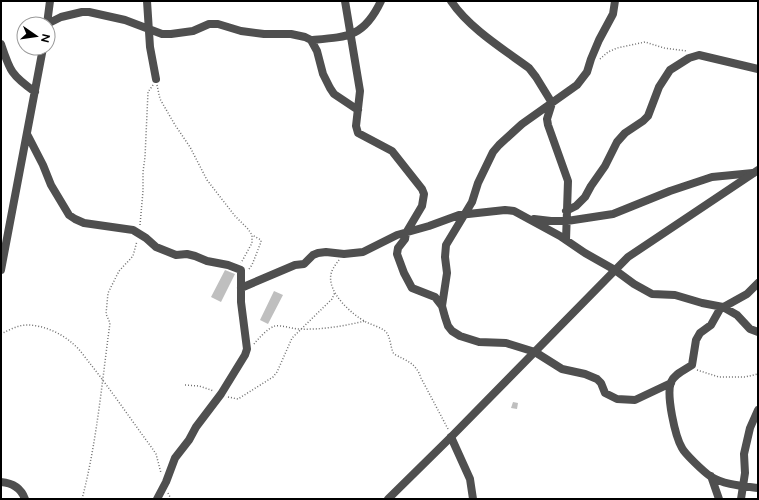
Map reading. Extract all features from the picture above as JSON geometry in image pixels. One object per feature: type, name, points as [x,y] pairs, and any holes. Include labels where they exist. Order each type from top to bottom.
[{"type":"street","points":[[50,1],[47,24],[82,12],[125,20],[162,34],[193,31],[209,24],[218,24],[240,31],[264,34],[291,34],[311,40],[351,35],[362,29],[371,20],[381,1]]},
{"type":"street","points":[[147,1],[150,47],[156,79]]},
{"type":"street","points":[[345,1],[360,91],[356,126],[358,132],[392,151],[422,189],[424,194],[422,206],[406,233],[405,239],[398,248],[397,254],[404,273],[412,288],[435,297],[442,306]]},
{"type":"street","points":[[451,1],[458,11],[472,25],[529,68],[552,103],[547,120],[568,181],[566,240]]},
{"type":"street","points":[[615,1],[613,14],[599,40],[587,72],[577,85],[522,124],[493,152],[481,176],[472,202],[446,245],[444,251],[447,273],[442,306],[444,317],[448,326],[452,331],[460,336],[479,342],[506,343],[535,352],[562,369],[585,374],[598,379],[605,393],[617,399],[635,400],[671,382]]},
{"type":"street","points":[[311,40],[317,51],[323,74],[334,94],[358,110]]},
{"type":"street","points":[[1,44],[8,67],[13,74],[35,92]]},
{"type":"street","points":[[566,211],[576,206],[585,197],[605,166],[617,142],[625,133],[648,116],[659,87],[670,70],[689,58],[699,55],[758,69]]},
{"type":"street","points":[[1,270],[42,56]]},
{"type":"street","points":[[27,134],[43,165],[51,185],[69,215],[84,223],[133,230],[156,247],[176,255],[187,254],[240,270],[247,349],[245,355],[221,394],[175,458],[165,484],[157,499]]},
{"type":"street","points":[[529,218],[551,221],[567,221],[612,214],[670,191],[712,177],[755,171]]},
{"type":"street","points":[[388,499],[632,253],[755,171]]},
{"type":"street","points":[[241,288],[295,265],[304,264],[318,253],[326,252],[344,254],[363,252],[397,236],[465,214],[505,210],[514,211],[529,218],[652,294],[681,296],[702,303],[723,307],[737,316],[750,329],[758,332]]},
{"type":"street","points":[[758,283],[746,294],[723,307],[717,313],[709,328],[703,330],[698,337],[695,344],[692,365],[675,375],[671,382],[670,388],[672,415],[682,449],[711,476],[729,484],[758,488]]},
{"type":"street","points":[[741,499],[744,454],[750,428],[758,411]]},
{"type":"street","points":[[451,437],[470,479],[473,499]]},
{"type":"street","points":[[711,476],[719,499]]},
{"type":"street","points":[[1,482],[10,483],[19,488],[25,499]]},
{"type":"path","points":[[597,61],[608,52],[617,48],[645,42],[664,48],[688,51],[699,55]]},
{"type":"path","points":[[82,499],[94,435],[110,323],[106,314],[108,293],[119,271],[133,256],[139,233],[143,191],[148,92],[156,79]]},
{"type":"path","points":[[156,79],[160,99],[190,147],[207,180],[252,235],[261,240],[261,245],[252,265],[248,269],[240,270]]},
{"type":"path","points":[[240,270],[252,243],[252,235]]},
{"type":"path","points":[[344,254],[332,271],[331,280],[335,292],[349,309],[365,321],[384,330],[387,333],[394,354],[418,369],[421,378],[445,421],[451,437]]},
{"type":"path","points":[[186,385],[199,386],[230,398],[238,398],[273,377],[277,372],[292,338],[332,299],[335,292]]},
{"type":"path","points":[[254,344],[258,338],[274,326],[300,329],[349,325],[365,321]]},
{"type":"path","points":[[1,334],[27,325],[39,326],[64,336],[74,344],[102,378],[156,454],[170,499]]},
{"type":"path","points":[[687,369],[700,371],[719,377],[745,377],[758,374]]},
{"type":"building","points":[[225,270],[235,274],[221,302],[211,297]]},
{"type":"building","points":[[274,291],[283,295],[268,324],[260,320]]},
{"type":"building","points":[[513,402],[518,403],[517,409],[511,408]]}]
